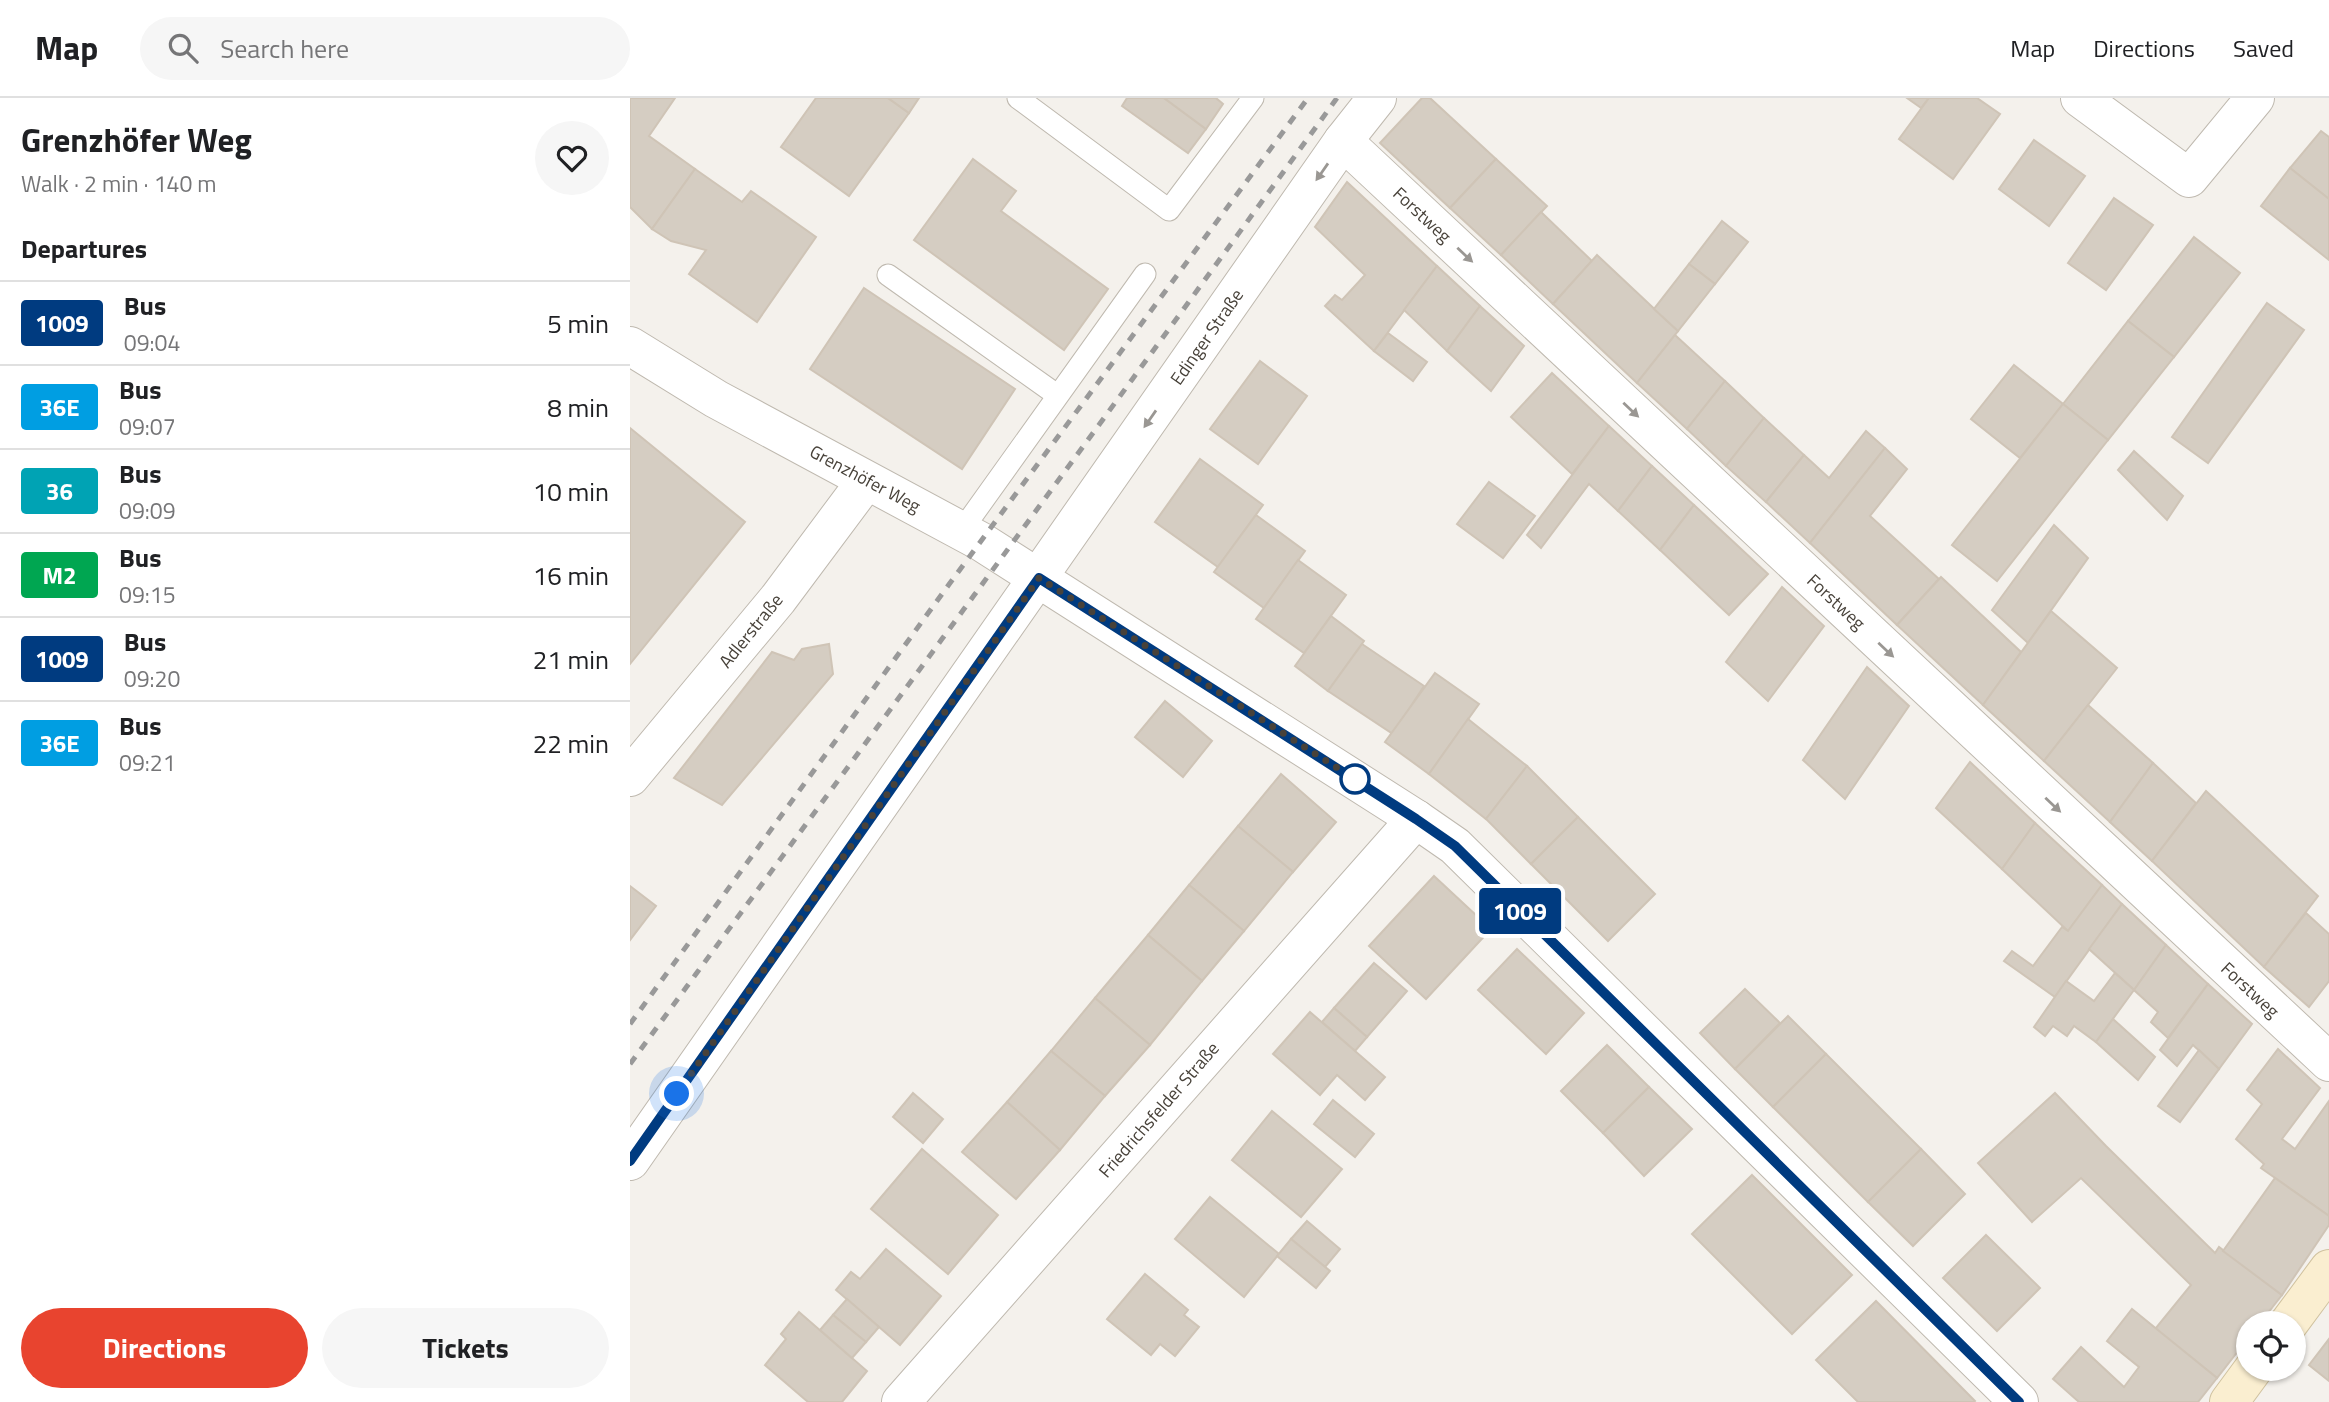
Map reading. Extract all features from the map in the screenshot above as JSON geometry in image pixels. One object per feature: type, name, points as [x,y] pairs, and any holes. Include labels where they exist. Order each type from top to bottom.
[{"type":"street","name":"Edinger Straße","points":[[630,1161],[1343,141],[1377,98]]},
{"type":"street","points":[[2080,98],[2189,178],[2255,98]]},
{"type":"street","name":"Forstweg","points":[[1343,141],[2329,1062]]},
{"type":"street","name":"Grenzhöfer Weg","points":[[630,346],[716,399],[962,530],[1455,846],[2019,1402]]},
{"type":"street","name":"Adlerstraße","points":[[630,777],[778,599],[866,481]]},
{"type":"street","name":"Friedrichsfelder Straße","points":[[901,1402],[1416,819]]},
{"type":"street","points":[[2297,1311],[2329,1269]]},
{"type":"street","points":[[2229,1402],[2244,1381]]},
{"type":"lane","points":[[1018,98],[1169,211],[1253,98]]},
{"type":"lane","points":[[962,530],[1145,274]]},
{"type":"lane","points":[[888,275],[1057,395]]},
{"type":"building","points":[[630,98],[675,98],[649,136],[695,169],[652,229],[630,207]]},
{"type":"building","points":[[816,98],[888,98],[909,113],[849,196],[781,147]]},
{"type":"building","points":[[888,98],[919,98],[909,113]]},
{"type":"building","points":[[1127,98],[1164,98],[1206,129],[1188,153],[1122,106]]},
{"type":"building","points":[[1164,98],[1216,98],[1223,104],[1206,129]]},
{"type":"building","points":[[1422,98],[1430,98],[1496,159],[1450,208],[1380,143]]},
{"type":"building","points":[[1907,98],[1929,98],[1921,108]]},
{"type":"building","points":[[1929,98],[1977,98],[2000,114],[1953,179],[1899,139]]},
{"type":"building","points":[[2321,131],[2329,137],[2329,199],[2290,168]]},
{"type":"building","points":[[2034,140],[2085,176],[2049,226],[1999,189]]},
{"type":"building","points":[[973,159],[1016,191],[1001,211],[1108,289],[1064,350],[914,240]]},
{"type":"building","points":[[1496,159],[1547,206],[1501,255],[1450,208]]},
{"type":"building","points":[[2290,168],[2329,199],[2329,260],[2261,206]]},
{"type":"building","points":[[695,169],[742,202],[751,191],[816,237],[757,322],[689,274],[706,250],[671,241],[652,229]]},
{"type":"building","points":[[1347,182],[1437,266],[1374,351],[1325,306],[1335,295],[1342,300],[1365,275],[1315,227]]},
{"type":"building","points":[[2114,198],[2153,225],[2106,290],[2068,263]]},
{"type":"building","points":[[1541,212],[1592,261],[1553,304],[1501,255]]},
{"type":"building","points":[[1722,221],[1748,242],[1715,284],[1689,264]]},
{"type":"building","points":[[2194,237],[2240,273],[2174,357],[2128,321]]},
{"type":"building","points":[[1597,255],[1678,331],[1637,383],[1553,304]]},
{"type":"building","points":[[1689,264],[1715,284],[1678,331],[1654,309]]},
{"type":"building","points":[[1437,266],[1480,306],[1447,351],[1404,310]]},
{"type":"building","points":[[864,288],[1015,389],[962,469],[810,369]]},
{"type":"building","points":[[2267,303],[2304,330],[2208,463],[2172,437]]},
{"type":"building","points":[[1480,306],[1524,346],[1491,391],[1447,351]]},
{"type":"building","points":[[2128,321],[2174,357],[2108,440],[2063,404]]},
{"type":"building","points":[[1388,333],[1427,362],[1413,381],[1374,351]]},
{"type":"building","points":[[1675,335],[1725,381],[1687,429],[1637,383]]},
{"type":"building","points":[[1260,361],[1307,396],[1258,464],[1210,429]]},
{"type":"building","points":[[2014,365],[2063,404],[2020,458],[1971,419]]},
{"type":"building","points":[[1552,373],[1609,426],[1572,474],[1511,417]]},
{"type":"building","points":[[1725,381],[1764,418],[1726,466],[1687,429]]},
{"type":"building","points":[[2063,404],[2108,440],[1997,581],[1952,545]]},
{"type":"building","points":[[1764,418],[1804,455],[1766,502],[1726,466]]},
{"type":"building","points":[[1609,426],[1652,466],[1618,511],[1589,484],[1541,548],[1527,535]]},
{"type":"building","points":[[630,428],[745,522],[630,664]]},
{"type":"building","points":[[1866,431],[1885,448],[1810,543],[1766,502],[1804,455],[1829,478]]},
{"type":"building","points":[[1885,448],[1907,469],[1870,516],[1939,579],[1897,625],[1810,543]]},
{"type":"building","points":[[2134,451],[2183,496],[2167,520],[2118,470]]},
{"type":"building","points":[[1200,459],[1263,505],[1218,567],[1155,522]]},
{"type":"building","points":[[1652,466],[1694,505],[1660,550],[1618,511]]},
{"type":"building","points":[[1489,482],[1535,516],[1503,558],[1457,524]]},
{"type":"building","points":[[1694,505],[1768,574],[1729,615],[1660,550]]},
{"type":"building","points":[[1256,515],[1305,551],[1264,608],[1214,572]]},
{"type":"building","points":[[2054,525],[2088,558],[2028,643],[1992,610]]},
{"type":"building","points":[[1298,560],[1346,595],[1304,653],[1256,619]]},
{"type":"building","points":[[1941,577],[2021,652],[1983,705],[1897,625]]},
{"type":"building","points":[[1782,587],[1824,626],[1768,701],[1726,662]]},
{"type":"building","points":[[2051,611],[2117,668],[2044,761],[1983,705]]},
{"type":"building","points":[[1331,616],[1364,641],[1328,691],[1295,666]]},
{"type":"building","points":[[829,644],[833,674],[722,805],[674,778],[772,652],[794,660],[802,649]]},
{"type":"building","points":[[1362,644],[1424,686],[1393,734],[1328,691]]},
{"type":"building","points":[[1867,667],[1909,706],[1845,799],[1803,760]]},
{"type":"building","points":[[1435,673],[1479,704],[1429,774],[1385,742]]},
{"type":"building","points":[[1165,701],[1212,741],[1183,777],[1135,737]]},
{"type":"building","points":[[2088,705],[2153,763],[2110,822],[2044,761]]},
{"type":"building","points":[[1468,719],[1527,766],[1486,819],[1429,774]]},
{"type":"building","points":[[1970,762],[2035,823],[2002,869],[1936,808]]},
{"type":"building","points":[[2153,763],[2196,803],[2152,861],[2110,822]]},
{"type":"building","points":[[1527,766],[1578,817],[1531,864],[1486,819]]},
{"type":"building","points":[[1281,774],[1336,822],[1293,872],[1238,826]]},
{"type":"building","points":[[2206,791],[2318,896],[2264,967],[2152,861]]},
{"type":"building","points":[[1578,817],[1655,894],[1608,941],[1531,864]]},
{"type":"building","points":[[2035,823],[2102,885],[2068,931],[2002,869]]},
{"type":"building","points":[[1238,826],[1293,872],[1244,931],[1189,885]]},
{"type":"building","points":[[1434,876],[1491,929],[1426,999],[1369,946]]},
{"type":"building","points":[[1189,885],[1244,931],[1202,981],[1148,935]]},
{"type":"building","points":[[2102,885],[2122,904],[2055,997],[2004,961],[2012,951],[2033,966],[2062,927],[2068,931]]},
{"type":"building","points":[[630,886],[656,906],[630,940]]},
{"type":"building","points":[[2122,904],[2166,945],[2134,990],[2089,949]]},
{"type":"building","points":[[2306,913],[2329,934],[2329,981],[2309,1007],[2264,967]]},
{"type":"building","points":[[1148,935],[1202,981],[1150,1045],[1095,998]]},
{"type":"building","points":[[2166,945],[2208,984],[2168,1038],[2151,1022],[2158,1012],[2134,990]]},
{"type":"building","points":[[1517,949],[1584,1013],[1546,1054],[1478,990]]},
{"type":"building","points":[[1374,963],[1407,991],[1367,1037],[1334,1008]]},
{"type":"building","points":[[2115,973],[2134,990],[2096,1042],[2074,1026],[2067,1036],[2053,1026],[2045,1036],[2034,1027],[2066,981],[2094,1001]]},
{"type":"building","points":[[2208,984],[2252,1024],[2219,1069],[2193,1045],[2177,1066],[2160,1050]]},
{"type":"building","points":[[1745,989],[1780,1023],[1735,1069],[1700,1033]]},
{"type":"building","points":[[1095,998],[1150,1045],[1105,1096],[1051,1051]]},
{"type":"building","points":[[1334,1008],[1367,1037],[1355,1051],[1322,1022]]},
{"type":"building","points":[[1310,1012],[1385,1077],[1365,1100],[1337,1075],[1320,1095],[1273,1054]]},
{"type":"building","points":[[1788,1016],[1826,1054],[1773,1107],[1735,1069]]},
{"type":"building","points":[[2113,1019],[2155,1057],[2138,1080],[2096,1042]]},
{"type":"building","points":[[1607,1045],[1649,1087],[1603,1133],[1561,1091]]},
{"type":"building","points":[[2278,1049],[2320,1088],[2282,1139],[2295,1149],[2329,1101],[2329,1216],[2261,1168],[2264,1164],[2236,1139],[2262,1104],[2247,1090]]},
{"type":"building","points":[[2199,1050],[2219,1069],[2180,1122],[2158,1106]]},
{"type":"building","points":[[1051,1051],[1105,1096],[1060,1150],[1007,1102]]},
{"type":"building","points":[[1826,1054],[1921,1149],[1868,1202],[1773,1107]]},
{"type":"building","points":[[1649,1087],[1692,1129],[1644,1176],[1603,1133]]},
{"type":"building","points":[[913,1093],[943,1119],[923,1143],[893,1117]]},
{"type":"building","points":[[2055,1093],[2215,1253],[2219,1247],[2282,1295],[2269,1311],[2236,1311],[2236,1354],[2217,1378],[2155,1329],[2191,1285],[2081,1178],[2032,1222],[1978,1163]]},
{"type":"building","points":[[1333,1100],[1374,1134],[1355,1157],[1314,1124]]},
{"type":"building","points":[[1007,1102],[1060,1150],[1016,1199],[962,1152]]},
{"type":"building","points":[[1272,1111],[1342,1169],[1301,1217],[1232,1160]]},
{"type":"building","points":[[922,1149],[998,1215],[948,1274],[871,1209]]},
{"type":"building","points":[[1921,1149],[1965,1194],[1913,1246],[1868,1202]]},
{"type":"building","points":[[1752,1175],[1852,1275],[1792,1334],[1692,1234]]},
{"type":"building","points":[[2275,1178],[2329,1216],[2329,1225],[2282,1295],[2223,1251]]},
{"type":"building","points":[[1210,1197],[1279,1254],[1244,1297],[1175,1239]]},
{"type":"building","points":[[1307,1221],[1340,1249],[1325,1267],[1291,1239]]},
{"type":"building","points":[[1986,1235],[2040,1288],[1997,1331],[1943,1278]]},
{"type":"building","points":[[1291,1239],[1330,1271],[1316,1288],[1277,1256]]},
{"type":"building","points":[[886,1249],[941,1296],[900,1345],[836,1290],[851,1272],[860,1279]]},
{"type":"building","points":[[1145,1274],[1188,1310],[1184,1315],[1199,1327],[1175,1356],[1160,1344],[1151,1355],[1107,1319]]},
{"type":"building","points":[[847,1299],[879,1327],[866,1342],[833,1315]]},
{"type":"building","points":[[1876,1301],[1974,1402],[1858,1402],[1816,1360]]},
{"type":"building","points":[[2132,1309],[2217,1378],[2198,1402],[2079,1402],[2053,1379],[2081,1347],[2124,1387],[2139,1367],[2107,1341]]},
{"type":"building","points":[[799,1312],[867,1371],[842,1402],[808,1402],[765,1365],[786,1339],[781,1334]]},
{"type":"building","points":[[833,1315],[866,1342],[852,1358],[820,1330]]},
{"type":"building","points":[[2329,1339],[2329,1381],[2309,1365]]},
{"type":"railway","points":[[630,1024],[950,583],[1308,98]]},
{"type":"railway","points":[[630,1064],[1337,98]]},
{"type":"bus line","name":"1009","points":[[630,1161],[1039,578],[1455,846],[2019,1402]]},
{"type":"route","points":[[677,1094],[1039,578],[1355,779]]}]
